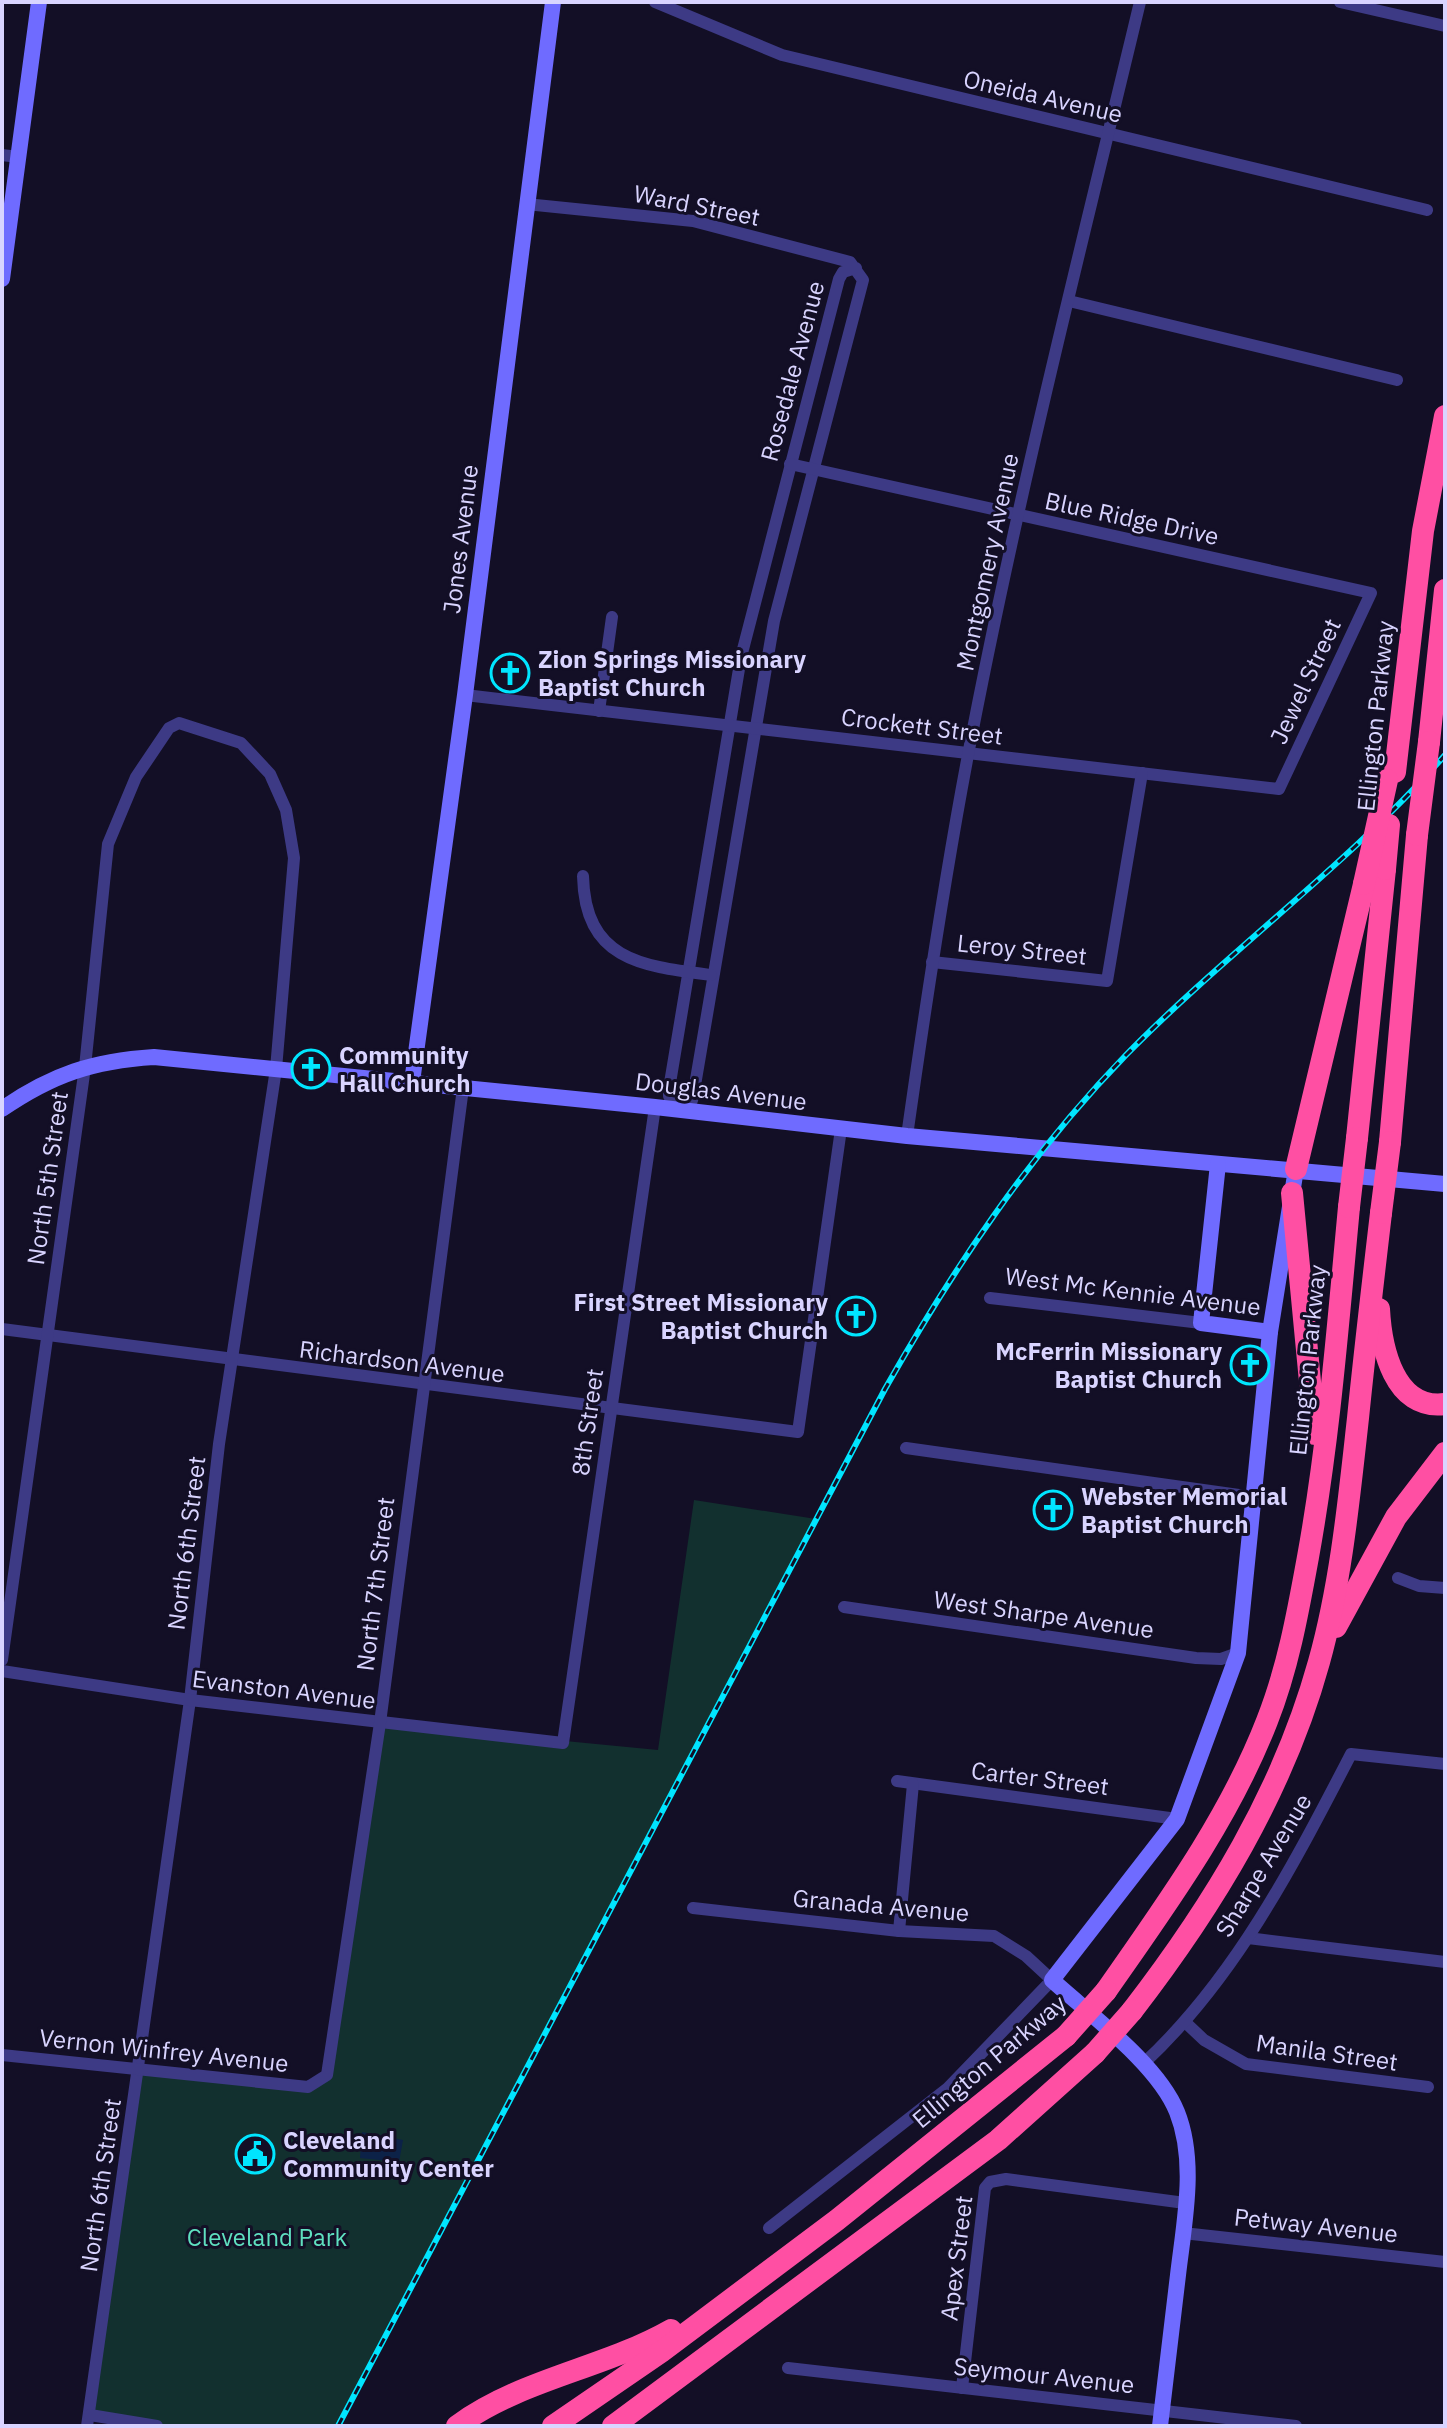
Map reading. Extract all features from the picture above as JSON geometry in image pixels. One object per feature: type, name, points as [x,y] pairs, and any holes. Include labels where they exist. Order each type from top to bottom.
[{"type":"highway","name":"Ellington Parkway","points":[[553,2426],[661,2352],[837,2220],[1066,2036],[1106,1991],[1171,1899],[1241,1781],[1268,1719],[1296,1625],[1319,1494],[1385,869],[1391,776],[1423,531],[1445,416]]},
{"type":"highway","points":[[613,2426],[998,2140],[1095,2053],[1132,2011],[1200,1919],[1256,1822],[1302,1714],[1319,1661],[1348,1509],[1390,1142],[1417,835],[1445,590]]},
{"type":"highway","points":[[1296,1169],[1391,776]]},
{"type":"highway","points":[[1292,1193],[1313,1387],[1319,1494]]},
{"type":"highway","points":[[1378,1245],[1380,1334],[1387,1360],[1408,1393],[1422,1401],[1445,1404]]},
{"type":"highway","points":[[1319,1661],[1355,1588],[1396,1517],[1445,1453]]},
{"type":"highway","points":[[457,2426],[495,2402],[546,2380],[608,2361],[656,2339],[744,2288]]},
{"type":"highway","points":[[628,2426],[685,2374]]},
{"type":"street","points":[[2,279],[10,156],[39,2]]},
{"type":"street","name":"Jones Avenue","points":[[412,1082],[465,695],[553,2]]},
{"type":"street","name":"Oneida Avenue","points":[[655,2],[782,55],[1427,210]]},
{"type":"street","name":"Montgomery Avenue","points":[[907,1136],[932,962],[968,754],[1018,516],[1140,2]]},
{"type":"street","points":[[1340,2],[1445,26]]},
{"type":"street","name":"Ward Street","points":[[526,204],[693,221],[840,259],[856,268]]},
{"type":"street","name":"Rosedale Avenue","points":[[856,268],[864,284],[812,469],[774,621],[711,975],[693,1097],[680,1110],[669,1096],[669,1089],[752,606],[839,279],[843,272],[856,268]]},
{"type":"street","points":[[1069,301],[1397,380]]},
{"type":"street","name":"Blue Ridge Drive","points":[[790,464],[1371,593]]},
{"type":"street","name":"Jewel Street","points":[[1279,789],[1371,593]]},
{"type":"street","points":[[599,711],[612,617]]},
{"type":"street","name":"Crockett Street","points":[[465,695],[1279,789]]},
{"type":"street","name":"North 5th Street","points":[[2,1660],[85,1067],[108,844],[136,777],[169,728],[179,723]]},
{"type":"street","name":"North 6th Street","points":[[88,2420],[190,1700],[219,1444],[276,1069],[294,858],[286,810],[270,774],[241,743],[179,723]]},
{"type":"street","name":"Leroy Street","points":[[932,962],[1107,981],[1142,773]]},
{"type":"street","points":[[583,876],[587,911],[598,934],[610,948],[631,960],[711,975]]},
{"type":"street","name":"Douglas Avenue","points":[[2,1109],[57,1075],[119,1059],[154,1057],[655,1107],[907,1136],[1445,1184]]},
{"type":"street","name":"North 7th Street","points":[[320,2082],[330,2064],[380,1723],[463,1088]]},
{"type":"street","name":"8th Street","points":[[563,1743],[655,1107]]},
{"type":"street","name":"Richardson Avenue","points":[[2,1329],[798,1432],[841,1129]]},
{"type":"street","points":[[1201,1323],[1218,1164]]},
{"type":"street","points":[[769,2228],[948,2088],[1052,1980],[1177,1819],[1238,1653],[1270,1332],[1296,1169]]},
{"type":"street","name":"West Mc Kennie Avenue","points":[[990,1298],[1270,1332]]},
{"type":"street","points":[[906,1448],[1253,1497]]},
{"type":"street","points":[[1398,1578],[1419,1586],[1445,1588]]},
{"type":"street","name":"West Sharpe Avenue","points":[[844,1607],[1196,1658],[1221,1659],[1238,1653]]},
{"type":"street","name":"Evanston Avenue","points":[[2,1671],[190,1700],[563,1743]]},
{"type":"street","name":"Sharpe Avenue","points":[[1143,2064],[1185,2022],[1248,1938],[1303,1847],[1351,1754],[1445,1764]]},
{"type":"street","name":"Carter Street","points":[[897,1781],[1177,1819]]},
{"type":"street","points":[[899,1931],[913,1784]]},
{"type":"street","name":"Granada Avenue","points":[[693,1908],[899,1931],[994,1936],[1026,1956],[1052,1980]]},
{"type":"street","points":[[1248,1938],[1445,1962]]},
{"type":"street","points":[[1052,1980],[1143,2064],[1177,2111],[1185,2140],[1183,2233],[1161,2418]]},
{"type":"street","name":"Manila Street","points":[[1185,2022],[1204,2040],[1246,2064],[1428,2087]]},
{"type":"street","name":"Vernon Winfrey Avenue","points":[[2,2055],[308,2087],[320,2082]]},
{"type":"street","name":"Apex Street","points":[[962,2388],[985,2188],[990,2182],[1006,2179],[1185,2203]]},
{"type":"street","name":"Petway Avenue","points":[[1183,2233],[1445,2262]]},
{"type":"street","name":"Seymour Avenue","points":[[788,2368],[962,2388],[1161,2418],[1296,2426]]},
{"type":"street","points":[[88,2420],[157,2426]]},
{"type":"green space","name":"Cleveland Park","points":[[694,1500],[816,1519],[338,2426],[157,2426],[90,2415],[139,2071],[308,2087],[322,2076],[380,1723],[658,1750]]},
{"type":"water","points":[[362,2132],[403,2140],[399,2162],[360,2158]]},
{"type":"railway","points":[[338,2426],[885,1389],[966,1257],[1057,1132],[1126,1055],[1369,834],[1445,755]]},
{"type":"place","name":"Zion Springs Missionary Baptist Church","points":[[510,673]]},
{"type":"place","name":"Community Hall Church","points":[[311,1069]]},
{"type":"place","name":"First Street Missionary Baptist Church","points":[[856,1316]]},
{"type":"place","name":"McFerrin Missionary Baptist Church","points":[[1250,1365]]},
{"type":"place","name":"Webster Memorial Baptist Church","points":[[1053,1510]]},
{"type":"place","name":"Cleveland Community Center","points":[[255,2154]]}]
